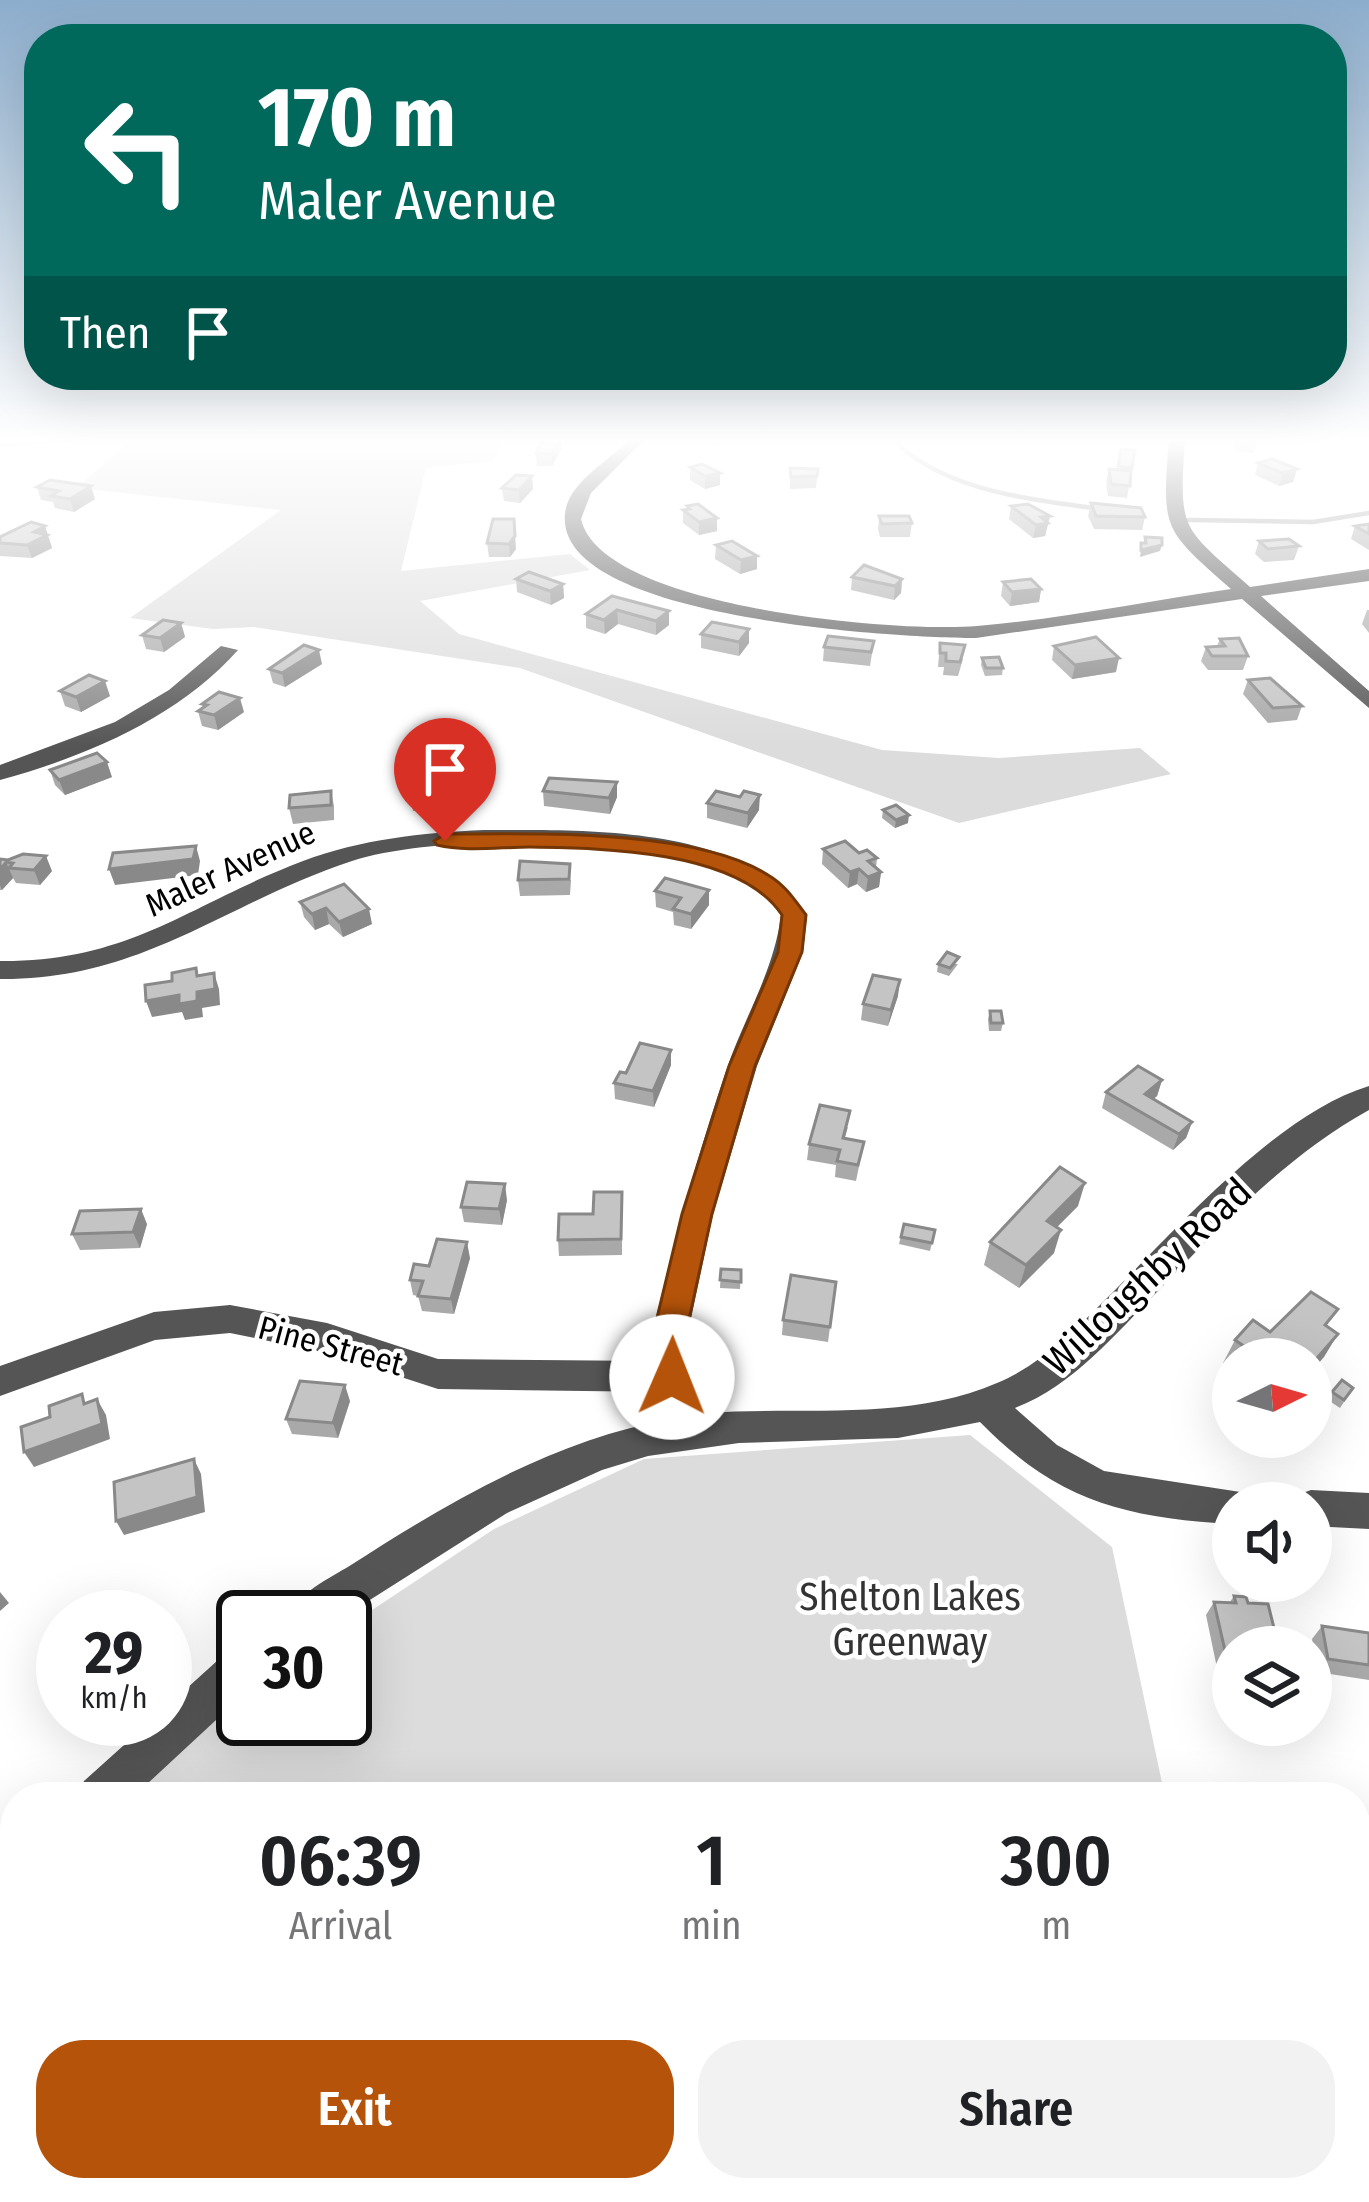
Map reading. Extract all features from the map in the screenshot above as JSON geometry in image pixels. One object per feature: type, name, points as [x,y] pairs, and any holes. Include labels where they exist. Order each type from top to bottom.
[{"type":"street","points":[[579,541],[605,569],[684,597],[809,623],[919,634],[1032,627],[1369,575]]},
{"type":"street","points":[[1189,541],[1369,702]]},
{"type":"street","points":[[0,773],[123,727],[176,694],[228,650]]},
{"type":"street","name":"Maler Avenue","points":[[0,970],[64,970],[105,962],[285,877],[356,851],[398,843],[538,839],[618,845],[718,861],[756,877],[780,895],[795,927],[790,952],[742,1066],[697,1214],[667,1347],[672,1377],[695,1430]]},
{"type":"street","name":"Willoughby Road","points":[[350,1590],[441,1531],[525,1486],[624,1448],[695,1430],[902,1424],[987,1405],[1021,1389],[1066,1357],[1278,1154],[1327,1118],[1369,1097]]},
{"type":"street","name":"Pine Street","points":[[0,1381],[154,1326],[230,1319],[327,1338],[438,1374],[672,1377]]},
{"type":"street","points":[[987,1405],[1043,1458],[1125,1498],[1212,1504]]},
{"type":"street","points":[[1332,1509],[1369,1511]]},
{"type":"street","points":[[116,1782],[216,1691]]},
{"type":"green space","points":[[238,541],[408,541],[401,571],[570,554],[590,570],[420,601],[459,634],[882,750],[999,758],[1140,748],[1171,774],[959,823],[520,668],[254,627],[213,629],[130,618]]},
{"type":"green space","name":"Shelton Lakes Greenway","points":[[970,1435],[1112,1547],[1162,1782],[149,1782],[181,1746],[192,1746],[192,1734],[216,1715],[216,1746],[372,1746],[372,1610],[494,1529],[644,1459]]},
{"type":"building","points":[[0,541],[35,541],[27,545]]},
{"type":"building","points":[[732,541],[757,556],[741,560],[716,545]]},
{"type":"building","points":[[1162,541],[1162,545],[1141,550],[1141,543]]},
{"type":"building","points":[[1259,541],[1292,541],[1299,546],[1268,549]]},
{"type":"building","points":[[864,565],[902,579],[895,586],[852,577]]},
{"type":"building","points":[[529,572],[563,584],[550,591],[516,579]]},
{"type":"building","points":[[1031,579],[1041,589],[1012,592],[1003,582]]},
{"type":"building","points":[[612,596],[669,611],[656,621],[617,610],[604,620],[586,614]]},
{"type":"building","points":[[163,620],[181,623],[160,638],[142,635]]},
{"type":"building","points":[[712,622],[749,629],[739,642],[701,634]]},
{"type":"building","points":[[828,636],[874,641],[871,652],[824,647]]},
{"type":"building","points":[[1096,637],[1119,658],[1075,665],[1054,646]]},
{"type":"building","points":[[1239,638],[1248,656],[1212,656],[1206,647],[1225,646],[1220,639]]},
{"type":"building","points":[[940,643],[965,645],[960,662],[946,661]]},
{"type":"building","points":[[304,645],[319,650],[282,673],[269,669]]},
{"type":"building","points":[[999,657],[1003,668],[986,668],[982,658]]},
{"type":"building","points":[[89,675],[105,681],[76,697],[60,691]]},
{"type":"building","points":[[1270,678],[1302,706],[1273,708],[1248,680]]},
{"type":"building","points":[[219,692],[240,698],[214,715],[198,711],[207,705],[202,704]]},
{"type":"building","points":[[97,753],[107,762],[59,780],[50,770]]},
{"type":"building","points":[[549,778],[617,782],[609,798],[543,791]]},
{"type":"building","points":[[454,781],[452,794],[410,796],[412,782]]},
{"type":"building","points":[[331,791],[331,805],[289,808],[290,795]]},
{"type":"building","points":[[716,791],[740,797],[744,791],[760,795],[748,813],[707,803]]},
{"type":"building","points":[[896,805],[909,815],[896,820],[883,810]]},
{"type":"building","points":[[845,841],[859,853],[867,850],[877,858],[868,861],[881,872],[868,877],[859,869],[850,872],[823,849]]},
{"type":"building","points":[[196,846],[193,859],[109,869],[113,853]]},
{"type":"building","points":[[46,856],[34,870],[9,868],[13,863],[6,862],[0,870],[0,859]]},
{"type":"building","points":[[520,861],[570,864],[569,879],[518,880]]},
{"type":"building","points":[[665,878],[709,890],[691,914],[673,909],[681,898],[655,891]]},
{"type":"building","points":[[344,884],[369,909],[339,922],[326,908],[312,914],[300,902]]},
{"type":"building","points":[[947,952],[959,957],[950,968],[938,964]]},
{"type":"building","points":[[196,968],[197,976],[214,973],[215,989],[197,992],[197,1001],[179,1004],[179,995],[146,1001],[145,985],[172,981],[172,973]]},
{"type":"building","points":[[873,975],[900,980],[891,1010],[863,1004]]},
{"type":"building","points":[[990,1011],[1001,1011],[1003,1023],[991,1023]]},
{"type":"building","points":[[640,1043],[671,1050],[653,1091],[614,1083],[620,1072],[626,1073]]},
{"type":"building","points":[[1138,1066],[1162,1080],[1145,1094],[1192,1122],[1179,1134],[1106,1092]]},
{"type":"building","points":[[820,1105],[850,1111],[843,1138],[864,1142],[858,1165],[837,1161],[840,1150],[809,1144]]},
{"type":"building","points":[[1060,1167],[1085,1183],[1047,1221],[1061,1230],[1026,1265],[990,1242]]},
{"type":"building","points":[[467,1182],[505,1184],[499,1209],[461,1207]]},
{"type":"building","points":[[594,1192],[622,1192],[621,1239],[558,1240],[559,1214],[593,1214]]},
{"type":"building","points":[[141,1209],[133,1232],[72,1234],[80,1211]]},
{"type":"building","points":[[904,1224],[935,1230],[932,1243],[901,1237]]},
{"type":"building","points":[[437,1239],[467,1242],[451,1299],[418,1296],[423,1281],[410,1280],[414,1264],[429,1266]]},
{"type":"building","points":[[721,1269],[741,1270],[741,1282],[720,1280]]},
{"type":"building","points":[[791,1275],[836,1282],[830,1327],[783,1320]]},
{"type":"building","points":[[1311,1292],[1338,1309],[1325,1325],[1338,1334],[1332,1341],[1237,1338],[1253,1320],[1270,1332]]},
{"type":"building","points":[[1342,1380],[1353,1388],[1344,1400],[1332,1392]]},
{"type":"building","points":[[300,1381],[345,1385],[333,1423],[286,1419]]},
{"type":"building","points":[[82,1394],[84,1404],[97,1399],[102,1424],[24,1452],[21,1427],[50,1417],[49,1406]]},
{"type":"building","points":[[194,1459],[197,1497],[116,1521],[114,1482]]},
{"type":"building","points":[[1214,1602],[1268,1604],[1274,1626],[1219,1626]]},
{"type":"building","points":[[1332,1627],[1369,1633],[1369,1665],[1332,1660]]},
{"type":"route","points":[[445,841],[538,839],[696,856],[756,877],[780,895],[794,915],[790,952],[742,1066],[697,1214],[667,1347],[672,1377]]}]
